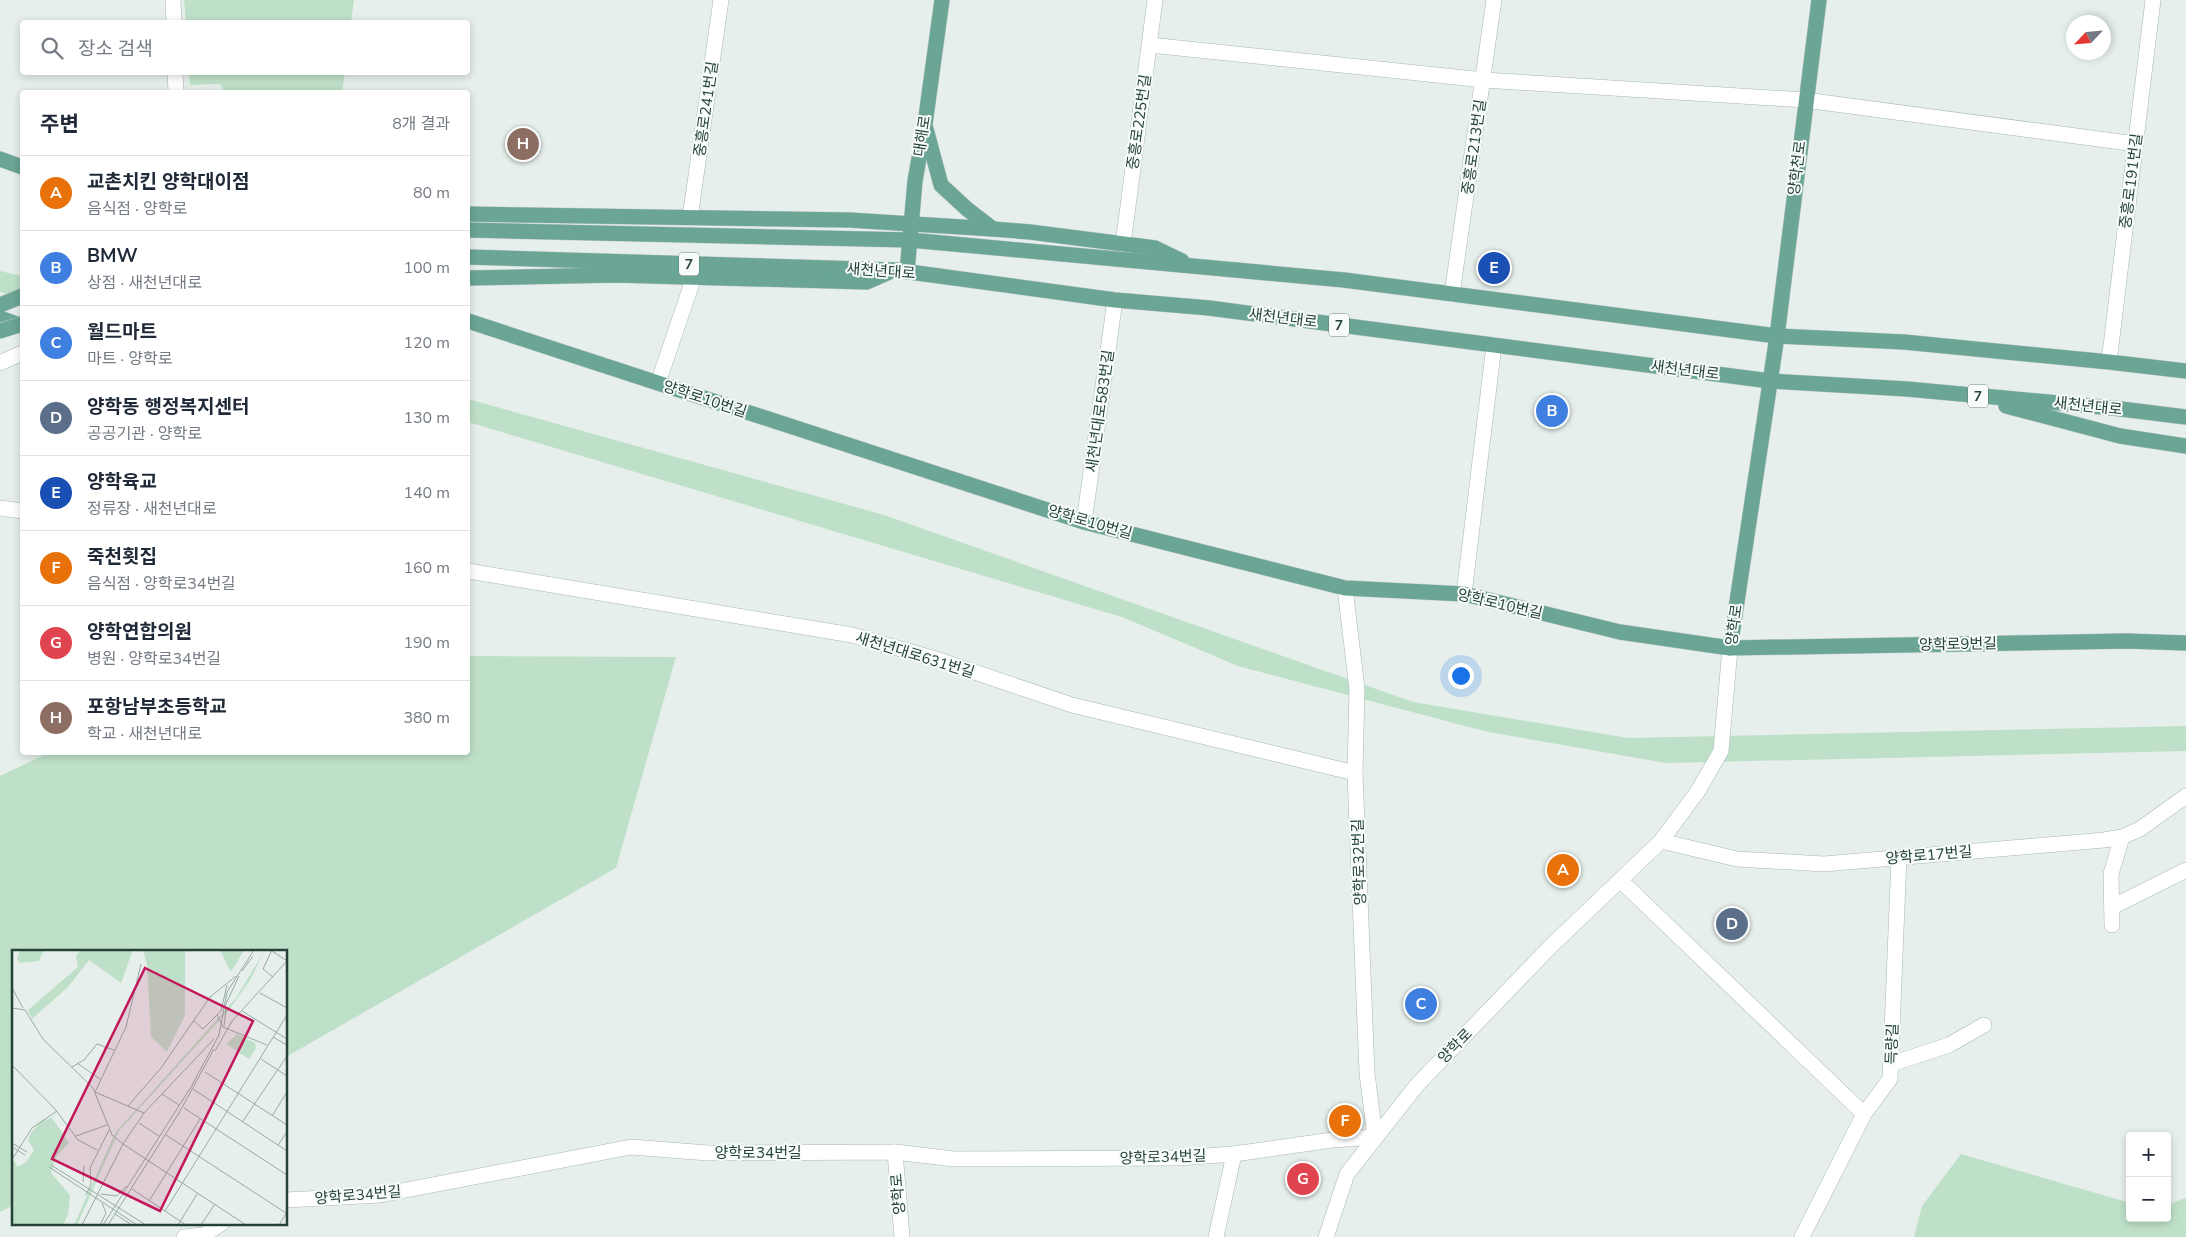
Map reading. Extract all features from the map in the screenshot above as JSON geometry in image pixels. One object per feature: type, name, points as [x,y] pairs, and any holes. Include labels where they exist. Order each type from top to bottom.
[{"type":"main road","name":"대해로","points":[[901,271],[910,240],[915,181],[942,0]]},
{"type":"main road","name":"양학천로","points":[[1777,336],[1819,0]]},
{"type":"main road","points":[[925,124],[941,185],[967,209],[993,229]]},
{"type":"main road","points":[[0,159],[20,166]]},
{"type":"main road","points":[[470,214],[848,220],[993,229],[1155,248],[1188,264]]},
{"type":"main road","name":"새천년대로","points":[[470,230],[910,240],[1121,260],[1188,264],[1344,280],[1777,336],[1904,342],[2186,371]]},
{"type":"main road","name":"새천년대로","points":[[475,257],[901,271],[1115,300],[1209,308],[1770,380],[1931,391],[2113,408],[2186,417]]},
{"type":"main road","points":[[470,278],[616,275],[867,282],[901,271]]},
{"type":"main road","points":[[0,305],[20,297]]},
{"type":"main road","points":[[0,318],[20,324]]},
{"type":"main road","name":"양학로10번길","points":[[470,323],[1084,522],[1345,588],[1464,594],[1620,632],[1730,648]]},
{"type":"main road","points":[[0,331],[20,326]]},
{"type":"main road","name":"양학로","points":[[1730,648],[1777,336]]},
{"type":"main road","points":[[1931,391],[1989,401],[2120,436],[2186,446]]},
{"type":"main road","name":"양학로9번길","points":[[1730,648],[2119,641],[2186,643]]},
{"type":"street","points":[[173,0],[174,20]]},
{"type":"street","name":"중흥로241번길","points":[[690,218],[721,0]]},
{"type":"street","name":"중흥로225번길","points":[[1123,244],[1155,0]]},
{"type":"street","name":"중흥로213번길","points":[[1452,294],[1494,0]]},
{"type":"street","name":"중흥로191번길","points":[[2109,362],[2152,0]]},
{"type":"street","points":[[1150,45],[1484,80],[1805,100],[2136,144]]},
{"type":"street","points":[[175,75],[176,90]]},
{"type":"street","points":[[658,383],[694,277]]},
{"type":"street","name":"새천년대로583번길","points":[[1084,522],[1115,300]]},
{"type":"street","points":[[1464,594],[1494,345]]},
{"type":"street","points":[[0,362],[20,354]]},
{"type":"street","points":[[0,508],[20,510]]},
{"type":"street","name":"새천년대로631번길","points":[[470,571],[852,635],[938,660],[1072,705],[1355,773]]},
{"type":"street","name":"양학로32번길","points":[[1345,588],[1356,689],[1355,773],[1367,1073],[1375,1137]]},
{"type":"street","name":"양학로","points":[[1326,1237],[1347,1174],[1417,1085],[1550,947],[1661,841],[1698,791],[1721,752],[1730,648]]},
{"type":"street","name":"양학로17번길","points":[[1661,841],[1737,858],[1824,864],[1899,858],[2104,840],[2140,829],[2186,796]]},
{"type":"street","points":[[2112,925],[2111,874],[2122,836]]},
{"type":"street","name":"득량길","points":[[1802,1237],[1864,1114],[1890,1079],[1899,858]]},
{"type":"street","points":[[2112,907],[2186,870]]},
{"type":"street","points":[[1621,881],[1864,1114]]},
{"type":"street","points":[[1891,1064],[1949,1045],[1984,1025]]},
{"type":"street","name":"양학로34번길","points":[[288,1200],[380,1195],[631,1147],[708,1153],[895,1152],[954,1159],[1178,1158],[1234,1154],[1332,1140],[1375,1137]]},
{"type":"street","name":"양학로","points":[[895,1152],[902,1237]]},
{"type":"street","points":[[1216,1237],[1234,1154]]},
{"type":"street","points":[[184,1237],[204,1235],[220,1224]]},
{"type":"green space","points":[[184,0],[354,0],[351,20],[186,20]]},
{"type":"green space","points":[[189,75],[345,75],[342,90],[224,90],[220,84],[190,85]]},
{"type":"green space","points":[[0,271],[20,276],[20,297],[0,292]]},
{"type":"green space","points":[[470,400],[884,515],[1413,702],[1628,738],[2186,726],[2186,751],[1666,763],[1488,732],[1238,666],[1122,617],[470,423]]},
{"type":"green space","points":[[470,656],[676,657],[616,868],[288,1056],[288,950],[12,950],[12,1206],[0,1212],[0,776],[44,755],[470,755]]},
{"type":"green space","points":[[1961,1154],[2126,1202],[2126,1222],[2171,1222],[2171,1204],[2186,1198],[2186,1237],[1914,1237],[1922,1206]]},
{"type":"place","name":"포항남부초등학교","points":[[523,144]]},
{"type":"place","name":"양학육교","points":[[1494,268]]},
{"type":"place","name":"BMW","points":[[1552,411]]},
{"type":"place","name":"교촌치킨 양학대이점","points":[[1563,870]]},
{"type":"place","name":"양학동 행정복지센터","points":[[1732,924]]},
{"type":"place","name":"월드마트","points":[[1421,1004]]},
{"type":"place","name":"죽천횟집","points":[[1345,1121]]},
{"type":"place","name":"양학연합의원","points":[[1303,1179]]}]
